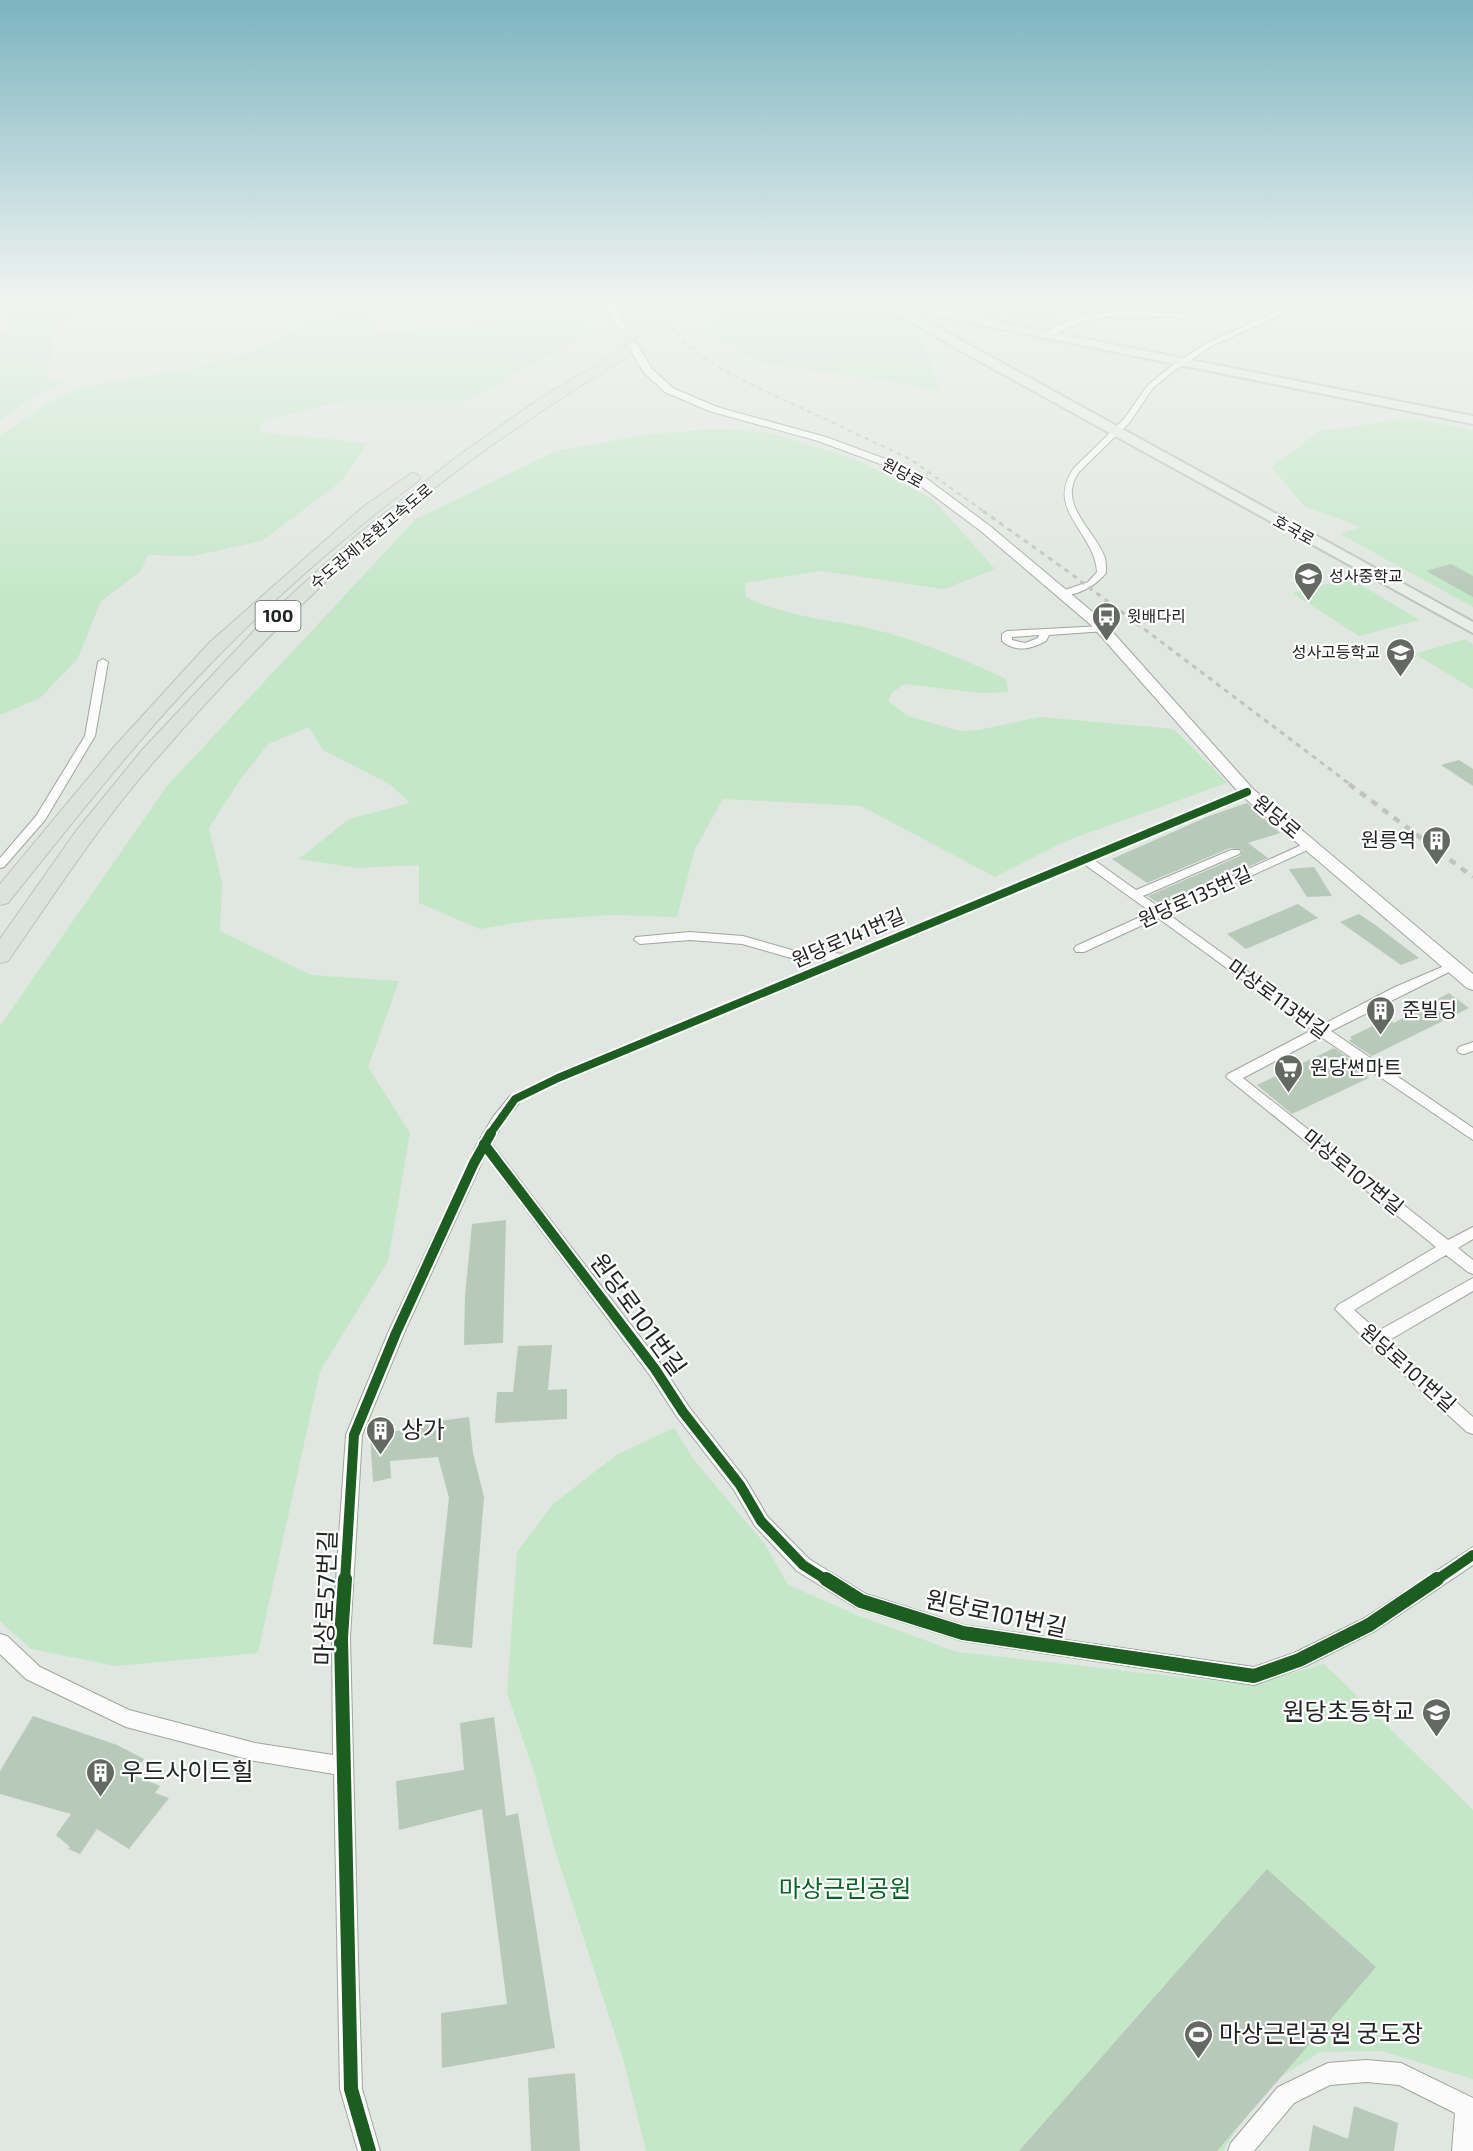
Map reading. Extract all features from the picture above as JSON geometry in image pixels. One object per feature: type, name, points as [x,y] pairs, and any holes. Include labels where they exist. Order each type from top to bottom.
[{"type":"highway","name":"수도권제1순환고속도로","points":[[0,898],[153,714],[216,647],[264,601],[369,510],[467,436],[530,399]]},
{"type":"highway","name":"수도권제1순환고속도로","points":[[0,956],[84,836],[150,753],[274,619],[421,491],[548,399]]},
{"type":"main road","name":"원당로","points":[[691,399],[713,409],[859,451],[908,473],[986,529],[1065,593],[1102,629],[1247,792],[1473,984]]},
{"type":"main road","name":"호국로","points":[[1064,399],[1473,619]]},
{"type":"main road","name":"호국로","points":[[1065,399],[1119,430],[1137,444],[1473,628]]},
{"type":"main road","points":[[1371,399],[1473,420]]},
{"type":"main road","points":[[1103,444],[1137,444]]},
{"type":"street","points":[[1065,593],[1089,588],[1101,574],[1102,560],[1098,549],[1071,512],[1065,496],[1070,479],[1088,457],[1119,430],[1141,399]]},
{"type":"street","points":[[1044,633],[1102,629]]},
{"type":"street","points":[[0,866],[40,818],[90,736],[103,662]]},
{"type":"street","name":"원당로141번길","points":[[484,1144],[498,1119],[515,1099],[558,1078],[1247,792]]},
{"type":"street","name":"원당로135번길","points":[[1080,950],[1310,845]]},
{"type":"street","points":[[1135,896],[1235,852]]},
{"type":"street","name":"마상로113번길","points":[[1085,859],[1322,1031],[1473,1135]]},
{"type":"street","name":"원당로141번길","points":[[640,940],[690,936],[743,940],[791,954],[848,957]]},
{"type":"street","points":[[1322,1031],[1400,990],[1453,967]]},
{"type":"street","name":"마상로107번길","points":[[1322,1031],[1233,1077],[1473,1268]]},
{"type":"street","name":"원당로101번길","points":[[484,1144],[525,1195],[643,1353],[683,1412],[740,1485],[761,1521],[802,1565],[861,1601],[963,1633],[1254,1676],[1299,1660],[1369,1625],[1473,1555]]},
{"type":"street","name":"마상로57번길","points":[[369,2151],[351,2089],[343,1766],[341,1638],[354,1435],[396,1333],[484,1144]]},
{"type":"street","points":[[1447,1247],[1473,1232]]},
{"type":"street","name":"원당로101번길","points":[[1447,1247],[1343,1309],[1473,1427]]},
{"type":"street","points":[[1376,1340],[1473,1284]]},
{"type":"street","points":[[0,1642],[33,1673],[126,1718],[255,1752],[343,1766]]},
{"type":"street","points":[[1239,2151],[1286,2095],[1328,2074],[1366,2071],[1401,2074],[1470,2109],[1463,2151]]},
{"type":"green space","points":[[0,399],[30,399],[0,421]]},
{"type":"green space","points":[[55,399],[469,399],[345,401],[264,420],[259,432],[368,443],[343,480],[262,541],[193,556],[148,555],[141,571],[101,601],[77,660],[40,698],[0,715],[0,436],[45,404]]},
{"type":"green space","points":[[1409,418],[1473,430],[1473,607],[1340,534],[1360,527],[1304,506],[1271,467],[1320,431]]},
{"type":"green space","points":[[720,429],[772,433],[860,461],[933,499],[995,569],[944,589],[821,571],[745,583],[746,597],[761,604],[907,639],[957,657],[1006,679],[1008,692],[980,693],[904,684],[892,693],[888,701],[908,716],[959,731],[979,730],[1040,717],[1174,729],[1227,783],[1063,842],[995,877],[861,806],[723,799],[695,849],[677,917],[613,915],[534,920],[480,929],[419,903],[419,865],[358,868],[299,859],[349,819],[410,803],[391,785],[323,750],[309,727],[268,744],[240,780],[209,828],[222,883],[220,931],[311,975],[399,981],[368,1067],[410,1133],[388,1261],[320,1371],[258,1653],[116,1666],[31,1649],[0,1621],[0,1026],[167,786],[416,519],[556,451],[648,434]]},
{"type":"green space","points":[[1350,578],[1419,620],[1359,636],[1292,593]]},
{"type":"green space","points":[[1465,639],[1473,644],[1473,689],[1415,654]]},
{"type":"green space","name":"마상근린공원","points":[[674,1428],[694,1460],[764,1543],[788,1585],[859,1616],[957,1652],[1251,1685],[1324,1664],[1473,1810],[1473,2079],[1382,2051],[1320,2052],[1277,2079],[1237,2128],[1223,2151],[646,2151],[624,2062],[554,1847],[534,1772],[507,1693],[517,1552],[553,1504],[618,1454]]},
{"type":"building","points":[[1451,564],[1473,576],[1473,597],[1426,571]]},
{"type":"building","points":[[1459,760],[1473,769],[1473,786],[1441,765]]},
{"type":"building","points":[[1247,803],[1280,833],[1248,843],[1268,858],[1161,905],[1148,896],[1240,856],[1243,850],[1230,848],[1147,883],[1112,859],[1209,816]]},
{"type":"building","points":[[1314,867],[1332,896],[1307,897],[1289,869]]},
{"type":"building","points":[[1298,904],[1318,918],[1246,949],[1227,934]]},
{"type":"building","points":[[1359,914],[1419,958],[1401,965],[1340,922]]},
{"type":"building","points":[[1449,993],[1469,1008],[1372,1056],[1349,1041],[1352,1039],[1350,1037],[1387,1019],[1394,1023]]},
{"type":"building","points":[[1334,1048],[1357,1064],[1352,1067],[1369,1078],[1292,1114],[1257,1085]]},
{"type":"building","points":[[506,1220],[503,1343],[464,1345],[465,1296],[472,1224]]},
{"type":"building","points":[[552,1345],[548,1390],[567,1389],[567,1419],[495,1423],[497,1392],[513,1392],[518,1346]]},
{"type":"building","points":[[469,1417],[473,1453],[484,1497],[472,1648],[433,1644],[449,1498],[438,1457],[390,1461],[391,1478],[373,1482],[370,1434],[404,1430],[404,1426]]},
{"type":"building","points":[[33,1716],[117,1745],[144,1759],[133,1775],[160,1786],[155,1793],[169,1798],[129,1849],[97,1829],[80,1854],[68,1849],[70,1847],[56,1835],[71,1814],[0,1794],[0,1771]]},
{"type":"building","points":[[494,1717],[506,1816],[518,1813],[555,2048],[442,2068],[441,2013],[507,2004],[482,1809],[399,1830],[396,1781],[464,1770],[460,1723]]},
{"type":"building","name":"마상근린공원 궁도장","points":[[1267,1869],[1376,1967],[1217,2151],[1019,2151]]},
{"type":"building","points":[[575,2073],[580,2151],[531,2151],[528,2078]]},
{"type":"building","points":[[1354,2106],[1398,2123],[1394,2151],[1309,2151],[1313,2125],[1348,2139]]},
{"type":"railway","points":[[783,399],[910,459],[986,513]]},
{"type":"railway","points":[[983,511],[1066,570],[1351,785]]},
{"type":"railway","points":[[1349,784],[1473,877]]},
{"type":"cycle path","points":[[369,2151],[351,2089],[347,1958],[341,1638],[354,1435],[396,1333],[474,1163],[498,1120],[515,1099],[558,1078],[1247,792]]},
{"type":"cycle path","points":[[484,1144],[655,1369],[683,1412],[740,1485],[761,1521],[803,1565],[861,1601],[963,1633],[1254,1676],[1299,1660],[1369,1625],[1473,1555]]},
{"type":"place","name":"성사중학교","points":[[1308,602]]},
{"type":"place","name":"윗배다리","points":[[1106,642]]},
{"type":"place","name":"성사고등학교","points":[[1401,678]]},
{"type":"place","name":"원릉역","points":[[1437,866]]},
{"type":"place","name":"준빌딩","points":[[1381,1036]]},
{"type":"place","name":"원당썬마트","points":[[1289,1094]]},
{"type":"place","name":"상가","points":[[380,1456]]},
{"type":"place","name":"원당초등학교","points":[[1436,1738]]},
{"type":"place","name":"우드사이드힐","points":[[100,1798]]},
{"type":"place","name":"마상근린공원 궁도장","points":[[1198,2060]]}]
